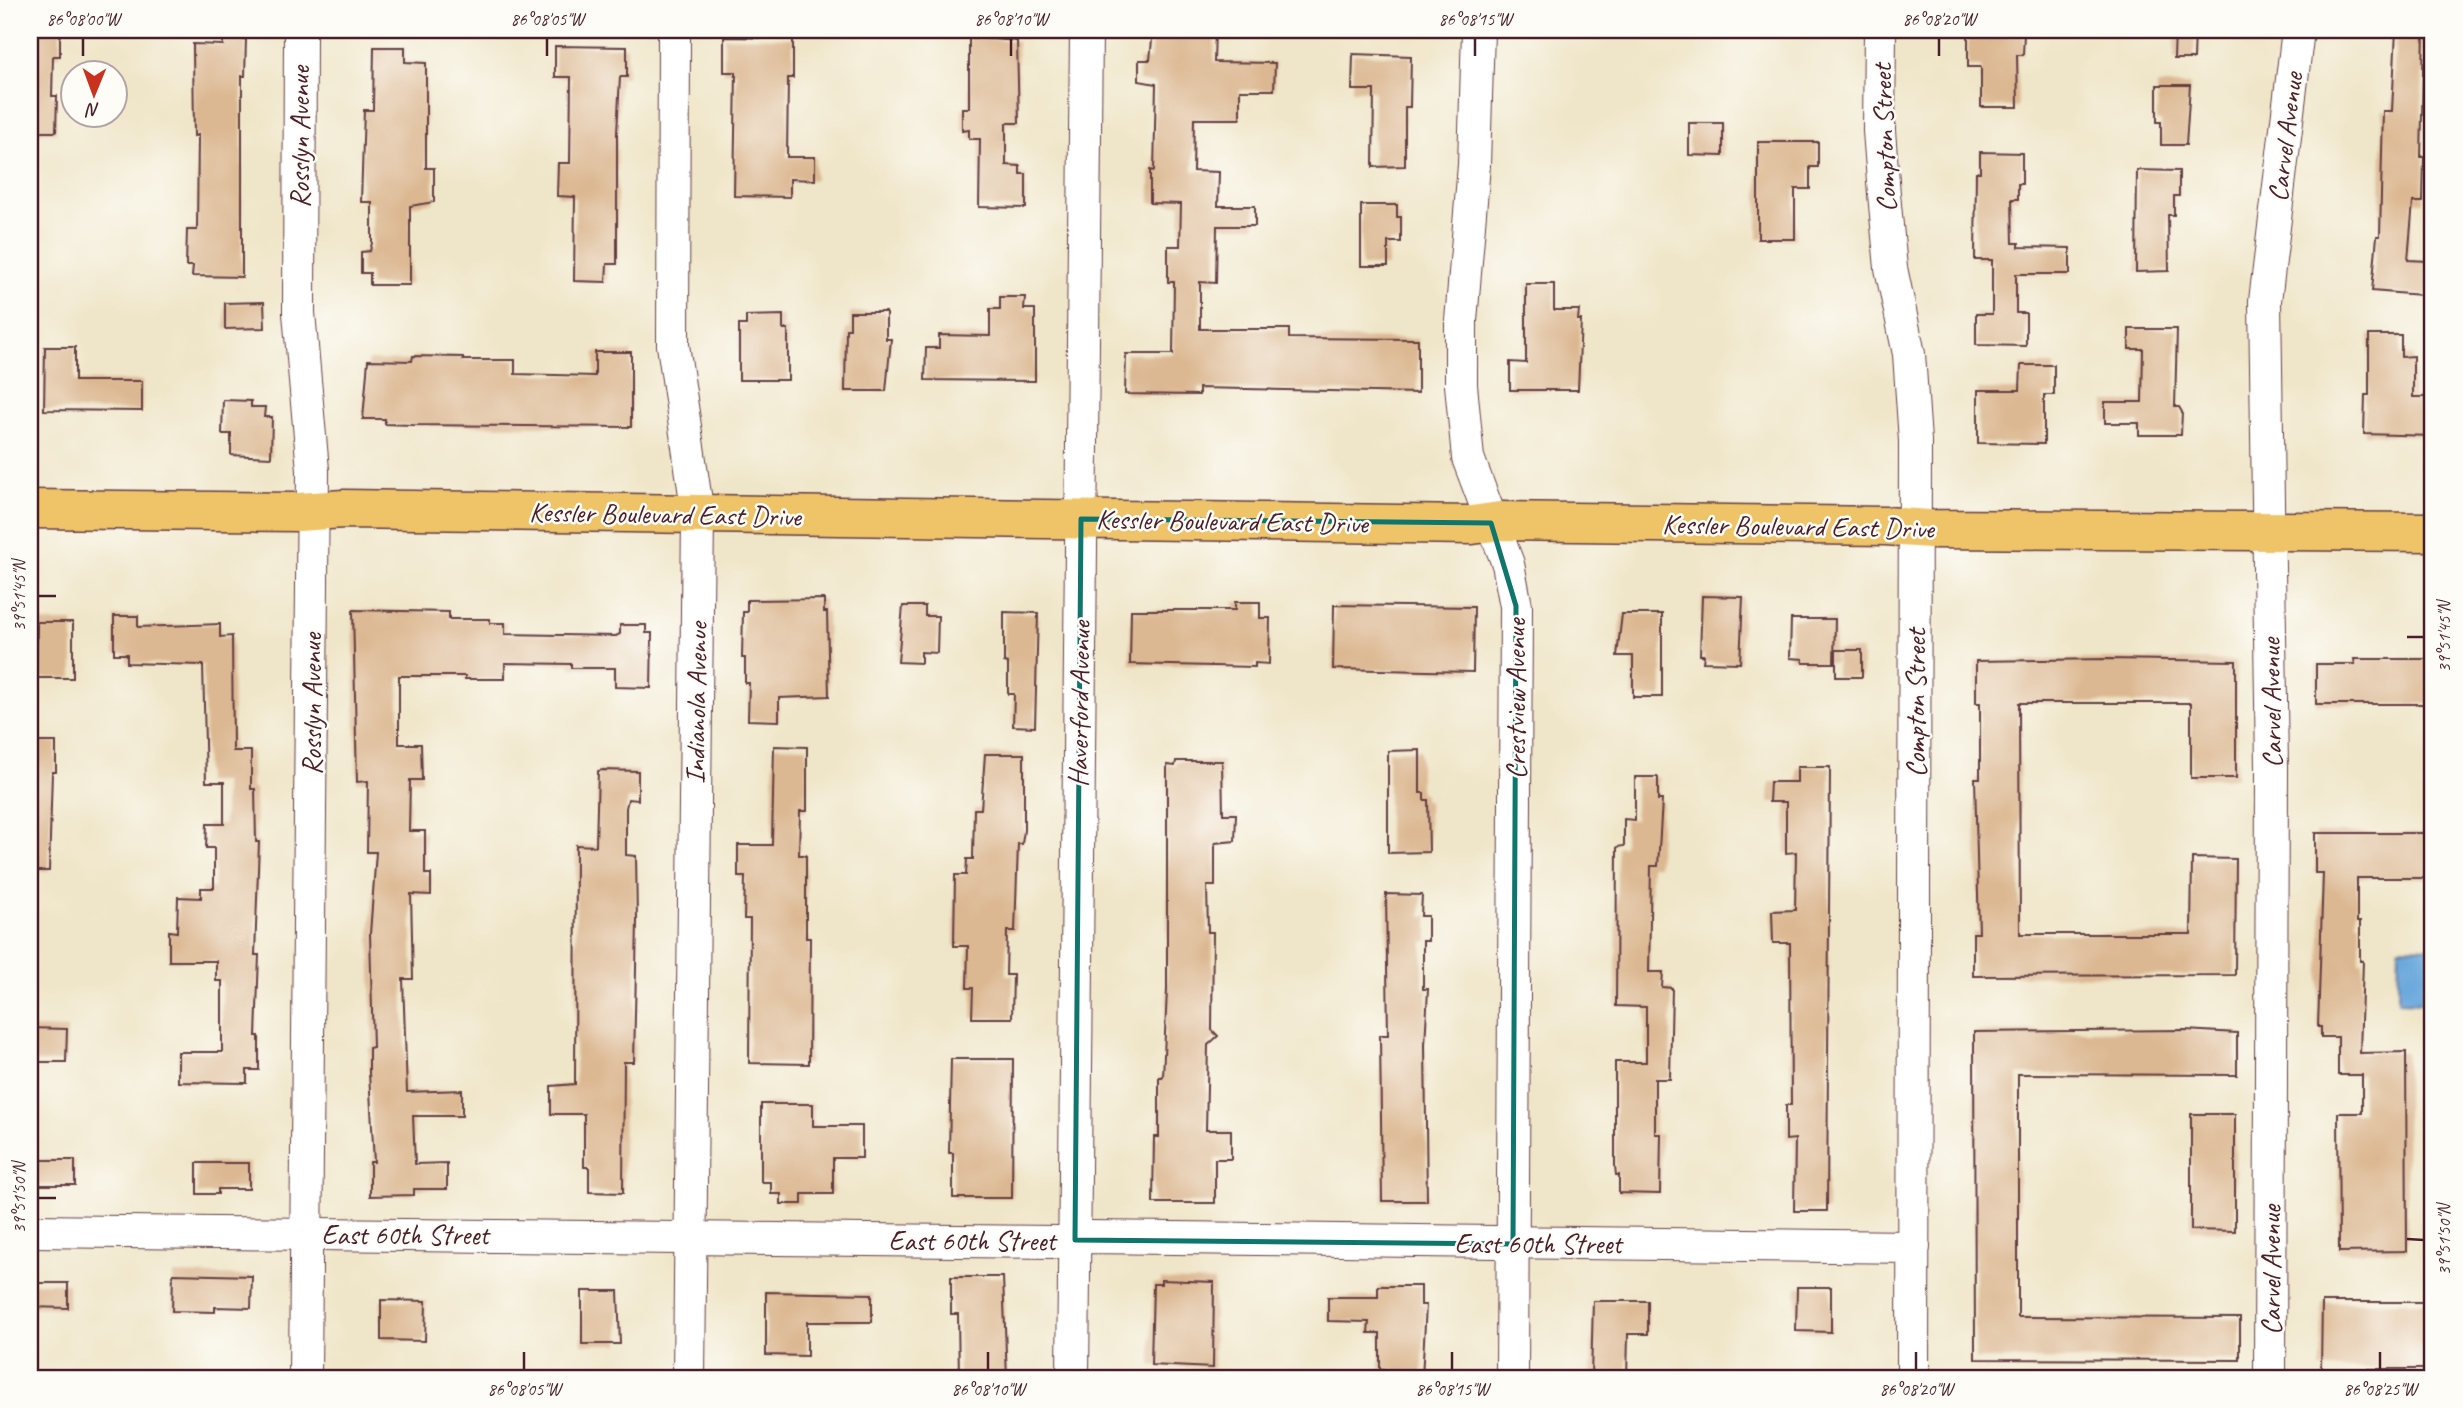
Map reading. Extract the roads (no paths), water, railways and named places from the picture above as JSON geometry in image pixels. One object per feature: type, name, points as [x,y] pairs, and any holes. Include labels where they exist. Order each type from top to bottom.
[{"type":"main road","name":"Kessler Boulevard East Drive","points":[[30,509],[2433,532]]},
{"type":"street","name":"Rosslyn Avenue","points":[[300,30],[299,313],[312,452],[313,510],[305,1378]]},
{"type":"street","name":"Indianola Avenue","points":[[674,30],[673,332],[678,394],[698,515],[689,1378]]},
{"type":"street","name":"Haverford Avenue","points":[[1073,1378],[1086,30]]},
{"type":"street","name":"Crestview Avenue","points":[[1478,30],[1474,165],[1460,364],[1468,458],[1508,564],[1516,606],[1512,1378]]},
{"type":"street","name":"Compton Street","points":[[1880,30],[1882,169],[1891,268],[1912,384],[1916,528],[1913,1378]]},
{"type":"street","name":"Carvel Avenue","points":[[2270,1378],[2269,529],[2265,301],[2298,30]]},
{"type":"street","name":"East 60th Street","points":[[30,1231],[1075,1240],[1096,1237],[1914,1247]]},
{"type":"water","points":[[2399,947],[2433,948],[2433,1003],[2398,1002]]}]
